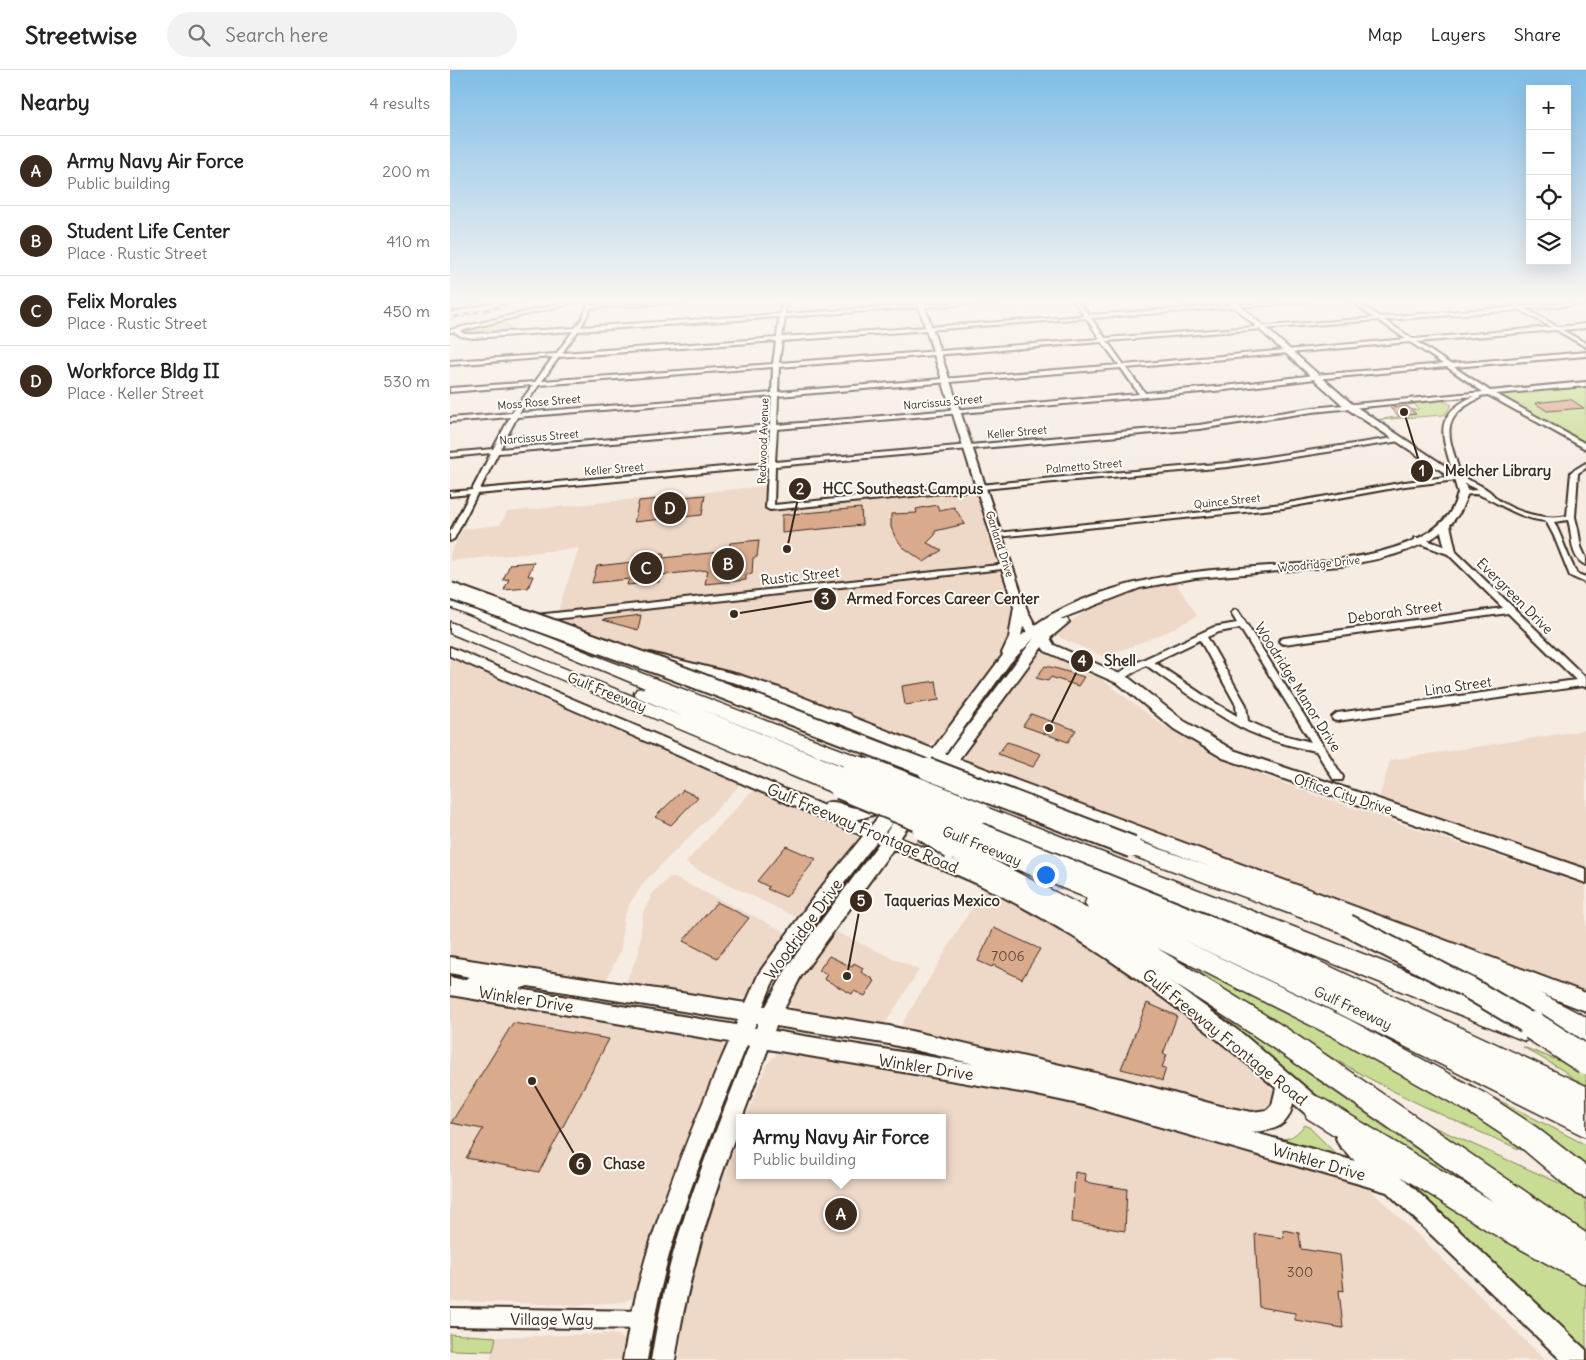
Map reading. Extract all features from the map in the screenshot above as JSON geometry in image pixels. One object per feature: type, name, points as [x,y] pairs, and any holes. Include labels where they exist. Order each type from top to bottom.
[{"type":"highway","points":[[450,591],[684,676],[1132,847],[1439,958],[1501,985],[1586,1030]]},
{"type":"highway","name":"Gulf Freeway","points":[[450,602],[585,658],[848,776],[962,838],[1293,960],[1586,1099]]},
{"type":"highway","name":"Gulf Freeway","points":[[450,615],[848,776],[895,810],[1152,915],[1246,957],[1381,1020],[1586,1124]]},
{"type":"highway","name":"Gulf Freeway","points":[[450,627],[848,776]]},
{"type":"highway","points":[[585,658],[617,660],[817,714],[844,718]]},
{"type":"highway","points":[[962,838],[1019,881],[1168,966],[1320,1065],[1586,1250]]},
{"type":"highway","name":"Gulf Freeway","points":[[962,838],[1586,1054]]},
{"type":"highway","points":[[1025,864],[1177,948],[1339,1027],[1477,1103],[1527,1136],[1586,1184]]},
{"type":"highway","points":[[1347,925],[1477,993],[1537,1028],[1586,1060]]},
{"type":"highway","points":[[1316,1109],[1500,1222],[1586,1270]]},
{"type":"main road","name":"Garland Drive","points":[[941,361],[1020,608],[1028,626],[1038,635]]},
{"type":"main road","points":[[1298,361],[1348,406],[1458,478],[1463,493]]},
{"type":"main road","name":"Woodridge Drive","points":[[663,1360],[669,1321],[690,1235],[714,1164],[750,1038],[749,1014],[765,979],[778,959],[1013,675],[1038,635],[1054,616],[1118,590],[1156,580],[1340,563],[1387,553],[1418,540],[1445,525],[1453,516],[1463,493]]},
{"type":"main road","points":[[1445,525],[1451,552]]},
{"type":"main road","points":[[450,584],[600,642],[739,679],[844,718],[1041,796],[1586,1002]]},
{"type":"main road","name":"Woodridge Drive","points":[[943,758],[1005,660],[1038,635],[1086,604]]},
{"type":"main road","points":[[1005,660],[1015,638],[1020,608],[1033,615],[1054,616]]},
{"type":"main road","name":"Office City Drive","points":[[1038,635],[1049,648],[1104,674],[1118,678],[1179,725],[1228,754],[1586,876]]},
{"type":"main road","name":"Gulf Freeway Frontage Road","points":[[450,651],[880,837],[962,838],[985,880],[1054,916],[1134,965],[1237,1042],[1287,1084],[1316,1109],[1579,1360]]},
{"type":"main road","points":[[759,784],[769,784],[845,812],[857,814],[871,810],[905,765],[906,761],[902,750],[896,744],[881,738],[878,732]]},
{"type":"main road","points":[[962,838],[925,846],[924,833],[955,787],[963,783],[974,782],[993,785],[1024,795],[1041,796]]},
{"type":"main road","name":"Woodridge Drive","points":[[635,1360],[648,1320],[669,1222],[750,1038],[770,1017],[795,970],[880,837]]},
{"type":"main road","name":"Winkler Drive","points":[[450,965],[889,1035],[1122,1089],[1220,1116],[1252,1122],[1271,1120],[1281,1111],[1287,1084]]},
{"type":"main road","points":[[457,987],[481,981],[500,984],[532,978]]},
{"type":"main road","points":[[552,1003],[565,983]]},
{"type":"main road","name":"Winkler Drive","points":[[457,987],[604,1011],[750,1038]]},
{"type":"main road","points":[[604,1011],[614,991]]},
{"type":"street","points":[[450,363],[472,361]]},
{"type":"street","points":[[450,539],[498,450],[515,414],[554,361]]},
{"type":"street","points":[[450,390],[814,361]]},
{"type":"street","points":[[1119,361],[1144,395]]},
{"type":"street","name":"Moss Rose Street","points":[[450,420],[1172,361]]},
{"type":"street","points":[[1441,361],[1489,393],[1586,447]]},
{"type":"street","name":"Narcissus Street","points":[[450,455],[1225,388],[1315,377],[1503,361]]},
{"type":"street","name":"Redwood Avenue","points":[[770,508],[776,364]]},
{"type":"street","name":"Keller Street","points":[[450,494],[968,446],[1199,427],[1348,406],[1586,384]]},
{"type":"street","points":[[1489,393],[1474,398],[1458,408],[1452,413],[1447,423],[1445,432],[1446,442],[1458,478],[1482,489],[1516,512],[1534,518],[1549,520],[1571,517]]},
{"type":"street","points":[[1440,398],[1452,402],[1458,408]]},
{"type":"street","name":"Palmetto Street","points":[[770,508],[1228,465],[1353,445],[1400,440]]},
{"type":"street","points":[[1586,464],[1575,472],[1571,517],[1574,524],[1576,549],[1580,558],[1586,564]]},
{"type":"street","name":"Quince Street","points":[[998,535],[1283,506],[1404,484],[1458,478]]},
{"type":"street","points":[[1463,493],[1479,492],[1492,497]]},
{"type":"street","points":[[1549,520],[1558,536],[1574,576],[1586,580]]},
{"type":"street","name":"Evergreen Drive","points":[[1418,540],[1451,552],[1585,683]]},
{"type":"street","name":"Rustic Street","points":[[536,618],[1008,566]]},
{"type":"street","name":"Deborah Street","points":[[1284,641],[1509,610]]},
{"type":"street","name":"Woodridge Manor Drive","points":[[1235,613],[1338,777]]},
{"type":"street","points":[[1118,678],[1132,668],[1202,636],[1224,627],[1243,625]]},
{"type":"street","points":[[1202,636],[1240,705],[1243,724]]},
{"type":"street","points":[[1147,661],[1220,713],[1272,737],[1300,746],[1320,748]]},
{"type":"street","name":"Lina Street","points":[[1337,717],[1585,683]]},
{"type":"street","name":"Winkler Drive","points":[[750,1038],[1032,1084],[1088,1096],[1393,1183]]},
{"type":"street","name":"Village Way","points":[[450,1317],[648,1320]]},
{"type":"shaded area","points":[[766,486],[765,511],[967,490],[974,491],[997,560],[991,565],[558,611],[579,548],[450,561],[450,554],[463,529],[500,525],[507,512]]},
{"type":"shaded area","points":[[996,570],[1002,572],[1015,616],[1008,647],[952,722],[936,741],[927,745],[734,673],[624,645],[562,622],[571,618]]},
{"type":"shaded area","points":[[1176,583],[1197,616],[1169,631],[1104,657],[1061,638],[1057,633],[1058,630],[1083,613],[1108,601],[1130,593]]},
{"type":"shaded area","points":[[1046,651],[1088,669],[1161,724],[1220,759],[1312,794],[1586,886],[1586,995],[965,760],[964,753],[1035,655]]},
{"type":"shaded area","points":[[450,659],[738,784],[738,787],[644,882],[630,903],[623,920],[621,950],[605,982],[450,957]]},
{"type":"shaded area","points":[[1586,730],[1586,869],[1379,799],[1390,760]]},
{"type":"shaded area","points":[[755,791],[850,831],[857,838],[856,847],[801,917],[794,916],[690,866],[686,862],[749,794]]},
{"type":"shaded area","points":[[670,877],[784,931],[786,934],[751,992],[744,998],[728,1002],[625,984],[639,952],[643,912],[653,893]]},
{"type":"shaded area","points":[[983,889],[1079,938],[1183,1011],[1286,1101],[1290,1108],[1287,1119],[1275,1121],[978,1044],[899,1029]]},
{"type":"shaded area","points":[[831,930],[919,970],[883,1027],[800,1013],[789,1005],[790,991]]},
{"type":"shaded area","points":[[450,993],[714,1038],[721,1041],[725,1047],[724,1057],[639,1290],[632,1298],[624,1302],[579,1305],[450,1301]]},
{"type":"shaded area","points":[[785,1051],[1054,1094],[1364,1184],[1545,1360],[679,1360],[687,1285],[698,1243],[736,1145],[736,1179],[946,1179],[946,1114],[748,1114],[767,1064],[777,1054]]},
{"type":"shaded area","points":[[618,1335],[625,1341],[625,1360],[490,1360],[496,1337]]},
{"type":"green space","points":[[1586,387],[1586,444],[1501,395],[1501,394]]},
{"type":"green space","points":[[1441,400],[1452,405],[1444,415],[1376,420],[1416,414],[1411,410],[1419,409],[1414,404],[1409,405],[1406,402]]},
{"type":"green space","points":[[1175,955],[1413,1056],[1586,1145],[1586,1178],[1445,1116],[1390,1090],[1338,1062],[1244,1003]]},
{"type":"green space","points":[[1224,1022],[1239,1025],[1489,1200],[1329,1105]]},
{"type":"green space","points":[[1523,1047],[1586,1071],[1586,1088],[1564,1071]]},
{"type":"green space","points":[[1305,1125],[1338,1156],[1337,1158],[1282,1139],[1297,1133]]},
{"type":"green space","points":[[1434,1127],[1586,1195],[1586,1234],[1434,1131]]},
{"type":"green space","points":[[1365,1143],[1586,1282],[1586,1357]]},
{"type":"green space","points":[[450,1334],[496,1337],[493,1351],[450,1350]]},
{"type":"building","points":[[1570,399],[1584,408],[1547,411],[1535,403]]},
{"type":"building","points":[[1407,406],[1416,414],[1399,416],[1390,408]]},
{"type":"building","points":[[705,495],[702,515],[634,522],[639,501]]},
{"type":"building","points":[[937,505],[939,510],[954,507],[965,524],[935,531],[935,535],[927,543],[942,550],[924,562],[903,547],[895,537],[891,527],[891,514],[917,513],[916,509]]},
{"type":"building","points":[[861,508],[862,525],[782,533],[782,515]]},
{"type":"building","points":[[759,540],[757,557],[753,558],[752,574],[746,575],[746,580],[705,584],[708,570],[660,575],[659,582],[627,585],[629,579],[592,583],[597,566],[633,562],[634,556],[664,553],[663,558],[729,551],[730,543]]},
{"type":"building","points":[[534,562],[528,576],[533,576],[528,588],[504,590],[509,579],[503,580],[510,564]]},
{"type":"building","points":[[641,615],[638,630],[602,620]]},
{"type":"building","points":[[1045,666],[1084,677],[1078,686],[1051,677],[1048,681],[1036,678]]},
{"type":"building","points":[[936,681],[939,700],[905,705],[902,686]]},
{"type":"building","points":[[1031,714],[1076,730],[1068,742],[1023,726]]},
{"type":"building","points":[[1007,742],[1041,754],[1033,767],[998,754]]},
{"type":"building","points":[[683,790],[698,797],[671,825],[655,817]]},
{"type":"building","points":[[786,846],[816,859],[786,897],[767,889],[769,887],[757,881]]},
{"type":"building","points":[[717,902],[749,918],[717,958],[683,941]]},
{"type":"building","points":[[994,928],[1040,949],[1022,979],[993,965],[992,967],[978,961]]},
{"type":"building","points":[[829,956],[852,967],[854,963],[863,968],[861,972],[875,981],[865,996],[854,991],[852,994],[824,979],[827,974],[819,970]]},
{"type":"building","points":[[1147,1003],[1177,1016],[1163,1054],[1167,1055],[1162,1067],[1166,1068],[1162,1081],[1154,1077],[1121,1069]]},
{"type":"building","points":[[513,1023],[609,1039],[539,1172],[466,1158],[483,1129],[451,1123]]},
{"type":"building","points":[[1075,1172],[1086,1174],[1085,1182],[1127,1189],[1125,1231],[1072,1222]]},
{"type":"building","points":[[1283,1230],[1299,1233],[1301,1249],[1340,1255],[1344,1291],[1339,1290],[1343,1328],[1295,1320],[1295,1313],[1259,1307],[1255,1234],[1284,1238]]},
{"type":"place","name":"Melcher Library","points":[[1404,412]]},
{"type":"place","name":"Workforce Bldg II","points":[[670,508]]},
{"type":"place","name":"HCC Southeast Campus","points":[[787,549]]},
{"type":"place","name":"Student Life Center","points":[[728,564]]},
{"type":"place","name":"Felix Morales","points":[[646,568]]},
{"type":"place","name":"Armed Forces Career Center","points":[[734,614]]},
{"type":"place","name":"Shell","points":[[1049,728]]},
{"type":"place","name":"Taquerias Mexico","points":[[847,976]]},
{"type":"place","name":"Chase","points":[[532,1081]]},
{"type":"place","name":"Army Navy Air Force","points":[[841,1214]]}]
